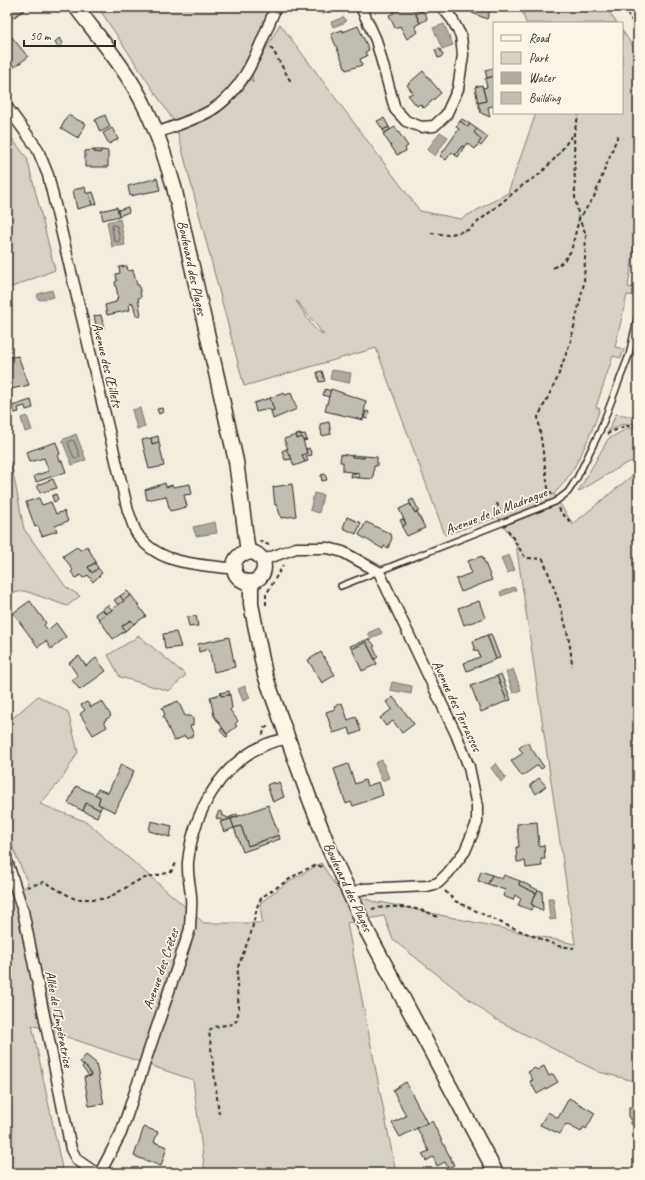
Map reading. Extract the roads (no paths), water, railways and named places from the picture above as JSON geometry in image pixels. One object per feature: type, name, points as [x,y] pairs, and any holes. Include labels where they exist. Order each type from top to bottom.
[{"type":"main road","name":"Boulevard des Plages","points":[[76,7],[140,98],[157,133],[174,187],[236,461],[248,553]]},
{"type":"main road","points":[[248,553],[254,553],[263,560],[264,572],[261,577],[251,582],[240,579],[235,569],[238,558],[248,553]]},
{"type":"main road","name":"Boulevard des Plages","points":[[251,582],[252,604],[264,668],[310,800],[349,894],[496,1173]]},
{"type":"street","points":[[157,133],[210,111],[228,98],[254,61],[276,7]]},
{"type":"street","points":[[361,7],[376,40],[395,109],[406,121],[421,127],[434,126],[446,116],[458,89],[463,55],[460,36],[452,19],[442,7]]},
{"type":"street","name":"Avenue des Œillets","points":[[7,107],[37,148],[48,175],[128,511],[136,531],[154,550],[189,565],[235,569]]},
{"type":"street","points":[[263,560],[296,548],[328,548],[343,552],[379,572]]},
{"type":"street","name":"Avenue des Terrasses","points":[[349,894],[363,889],[413,888],[438,883],[448,874],[465,851],[477,823],[477,806],[469,767],[456,734],[379,572]]},
{"type":"street","name":"Avenue des Crêtes","points":[[100,1173],[121,1134],[190,929],[189,855],[197,819],[209,796],[225,775],[254,750],[288,738]]},
{"type":"street","name":"Allée de l'Impératrice","points":[[7,861],[23,911],[71,1149],[78,1160],[96,1173]]},
{"type":"lane","name":"Avenue de la Madrague","points":[[341,586],[503,521],[555,502],[568,492],[577,478],[600,431],[628,355],[638,314]]},
{"type":"water","points":[[344,17],[346,22],[333,27],[331,22]]},
{"type":"water","points":[[444,24],[453,45],[442,49],[433,28]]},
{"type":"water","points":[[440,132],[448,137],[435,156],[427,150]]},
{"type":"water","points":[[120,219],[125,245],[112,247],[107,222]]},
{"type":"water","points":[[52,290],[54,297],[40,300],[37,298],[38,294]]},
{"type":"water","points":[[332,370],[351,373],[349,383],[330,379]]},
{"type":"water","points":[[140,408],[145,427],[137,429],[132,410]]},
{"type":"water","points":[[27,416],[32,430],[25,432],[21,418]]},
{"type":"water","points":[[76,434],[86,460],[72,465],[62,440]]},
{"type":"water","points":[[314,493],[323,495],[319,513],[310,510]]},
{"type":"water","points":[[215,522],[217,533],[196,536],[193,527]]},
{"type":"water","points":[[509,555],[515,570],[507,573],[501,558]]},
{"type":"water","points":[[514,587],[516,590],[501,596],[500,592]]},
{"type":"water","points":[[379,628],[382,633],[371,639],[368,633]]},
{"type":"water","points":[[513,669],[521,690],[513,693],[506,672]]},
{"type":"water","points":[[392,682],[412,686],[411,694],[390,690]]},
{"type":"water","points":[[245,686],[250,698],[243,701],[238,689]]},
{"type":"water","points":[[382,760],[389,778],[382,781],[375,763]]},
{"type":"water","points":[[496,763],[506,778],[501,782],[491,768]]},
{"type":"water","points":[[548,898],[553,898],[556,919],[550,920]]}]
